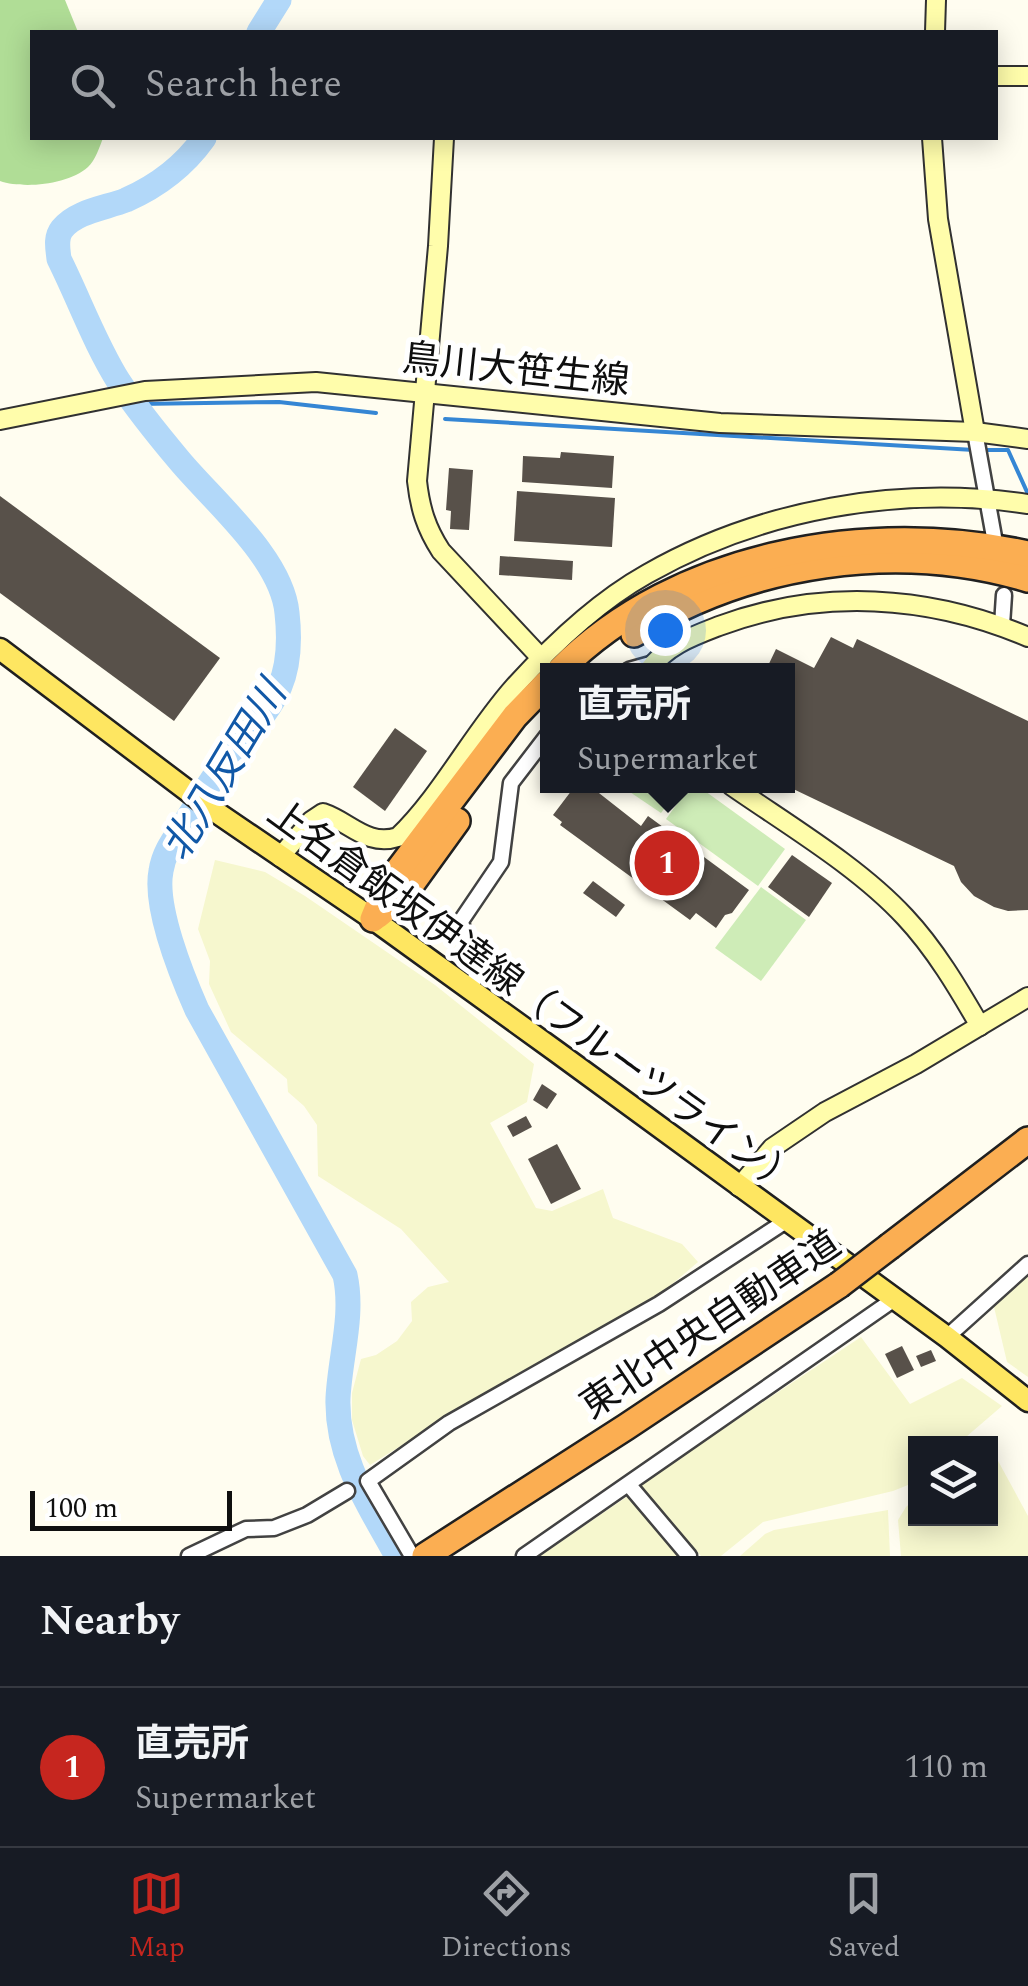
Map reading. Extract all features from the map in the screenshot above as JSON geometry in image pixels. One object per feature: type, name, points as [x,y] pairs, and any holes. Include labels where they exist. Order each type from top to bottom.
[{"type":"highway","points":[[561,663],[656,600],[720,571],[823,547],[931,543],[1028,554]]},
{"type":"highway","points":[[931,543],[1028,563]]},
{"type":"highway","points":[[595,663],[659,619],[695,600],[758,578],[861,562],[933,561],[976,566],[1020,587]]},
{"type":"highway","points":[[373,919],[387,885],[540,683]]},
{"type":"highway","points":[[373,919],[405,893],[509,749],[540,714]]},
{"type":"highway","name":"東北中央自動車道","points":[[424,1556],[839,1284],[1028,1137]]},
{"type":"main road","name":"上名倉飯坂伊達線（フルーツライン）","points":[[0,649],[189,792],[373,919],[947,1337],[1028,1401]]},
{"type":"street","points":[[935,30],[936,0]]},
{"type":"street","points":[[998,76],[1028,76]]},
{"type":"street","points":[[444,140],[417,481],[420,506],[441,551],[542,663]]},
{"type":"street","points":[[932,140],[938,219],[994,537]]},
{"type":"street","name":"鳥川大笹生線","points":[[0,420],[139,392],[316,382],[720,422],[975,432],[1028,439]]},
{"type":"street","points":[[554,663],[574,629],[643,576],[678,557],[738,534],[805,514],[886,499],[987,499],[1028,504]]},
{"type":"street","points":[[1002,626],[1020,587]]},
{"type":"street","points":[[656,663],[680,642],[733,621],[782,608],[836,601],[910,603],[1002,626],[1028,637]]},
{"type":"street","points":[[280,858],[311,821],[323,813],[368,838],[398,837],[496,710],[540,678]]},
{"type":"street","points":[[469,989],[486,959],[464,934],[462,921],[501,862],[511,783],[540,745]]},
{"type":"street","points":[[741,793],[892,904],[919,932],[980,1026]]},
{"type":"street","points":[[739,1187],[772,1148],[825,1112],[1028,998]]},
{"type":"street","points":[[412,1556],[368,1481],[449,1422],[659,1304],[786,1221]]},
{"type":"street","points":[[947,1337],[1028,1264]]},
{"type":"street","points":[[524,1556],[893,1300]]},
{"type":"street","points":[[629,1485],[689,1556]]},
{"type":"street","points":[[189,1556],[246,1529],[274,1528],[307,1515],[347,1491]]},
{"type":"green space","points":[[0,0],[65,0],[77,30],[30,30],[30,140],[102,140],[91,164],[69,178],[33,185],[0,181]]},
{"type":"green space","points":[[631,793],[676,793],[661,813]]},
{"type":"green space","points":[[685,793],[708,793],[785,849],[758,886],[666,819]]},
{"type":"green space","points":[[215,860],[265,872],[305,896],[435,985],[534,1064],[527,1102],[490,1123],[536,1208],[552,1211],[603,1189],[613,1218],[682,1244],[698,1262],[656,1298],[515,1375],[370,1465],[363,1456],[352,1420],[352,1393],[361,1359],[376,1355],[397,1341],[412,1321],[411,1302],[428,1287],[449,1282],[401,1229],[318,1176],[317,1125],[288,1092],[287,1079],[231,1032],[209,984],[210,961],[198,929]]},
{"type":"green space","points":[[761,887],[806,920],[761,981],[715,948]]},
{"type":"green space","points":[[1028,1273],[1028,1377],[1007,1362],[994,1307]]},
{"type":"green space","points":[[861,1337],[910,1404],[962,1378],[1002,1406],[967,1436],[908,1436],[908,1485],[763,1522],[721,1556],[701,1556],[640,1484]]},
{"type":"green space","points":[[998,1461],[1028,1516],[1028,1556],[901,1556],[898,1520],[906,1507],[908,1526],[998,1526]]},
{"type":"green space","points":[[628,1496],[679,1556],[540,1556]]},
{"type":"green space","points":[[888,1510],[890,1556],[740,1556],[774,1530]]},
{"type":"building","points":[[561,452],[614,456],[612,488],[522,482],[523,456],[560,458]]},
{"type":"building","points":[[449,468],[473,470],[469,530],[450,529],[451,511],[446,510]]},
{"type":"building","points":[[517,491],[615,498],[612,547],[514,541]]},
{"type":"building","points":[[0,496],[220,658],[174,721],[0,593]]},
{"type":"building","points":[[500,556],[573,561],[572,580],[499,575]]},
{"type":"building","points":[[831,637],[853,648],[857,639],[1028,721],[1028,910],[994,907],[974,896],[961,882],[954,866],[795,790],[795,663],[769,663],[776,649],[814,668]]},
{"type":"building","points":[[395,728],[427,751],[385,811],[353,787]]},
{"type":"building","points":[[570,793],[599,793],[641,826],[648,816],[749,890],[716,928],[696,913],[690,920],[560,825],[562,822],[553,815]]},
{"type":"building","points":[[792,855],[832,883],[809,917],[768,887]]},
{"type":"building","points":[[593,881],[625,905],[616,917],[583,893]]},
{"type":"building","points":[[542,1084],[557,1094],[547,1109],[533,1100]]},
{"type":"building","points":[[526,1116],[532,1127],[513,1137],[507,1126]]},
{"type":"building","points":[[557,1144],[581,1189],[551,1204],[528,1159]]},
{"type":"building","points":[[902,1346],[914,1370],[897,1378],[885,1354]]},
{"type":"building","points":[[931,1350],[936,1361],[921,1367],[916,1356]]},
{"type":"waterway","name":"北八反田川","points":[[260,30],[279,0]]},
{"type":"waterway","name":"北八反田川","points":[[202,140],[179,166],[149,188],[68,223],[58,236],[59,259],[119,382],[171,451],[260,551],[282,592],[289,640],[282,682],[264,714],[217,773],[168,850],[161,871],[162,903],[171,941],[197,1010],[345,1275],[347,1321],[338,1398],[342,1441],[356,1480],[397,1556]]},
{"type":"waterway","points":[[137,404],[279,402],[376,413]]},
{"type":"waterway","points":[[445,419],[974,450]]},
{"type":"waterway","points":[[984,450],[1008,450],[1027,492]]},
{"type":"place","name":"直売所","points":[[667,863]]}]
